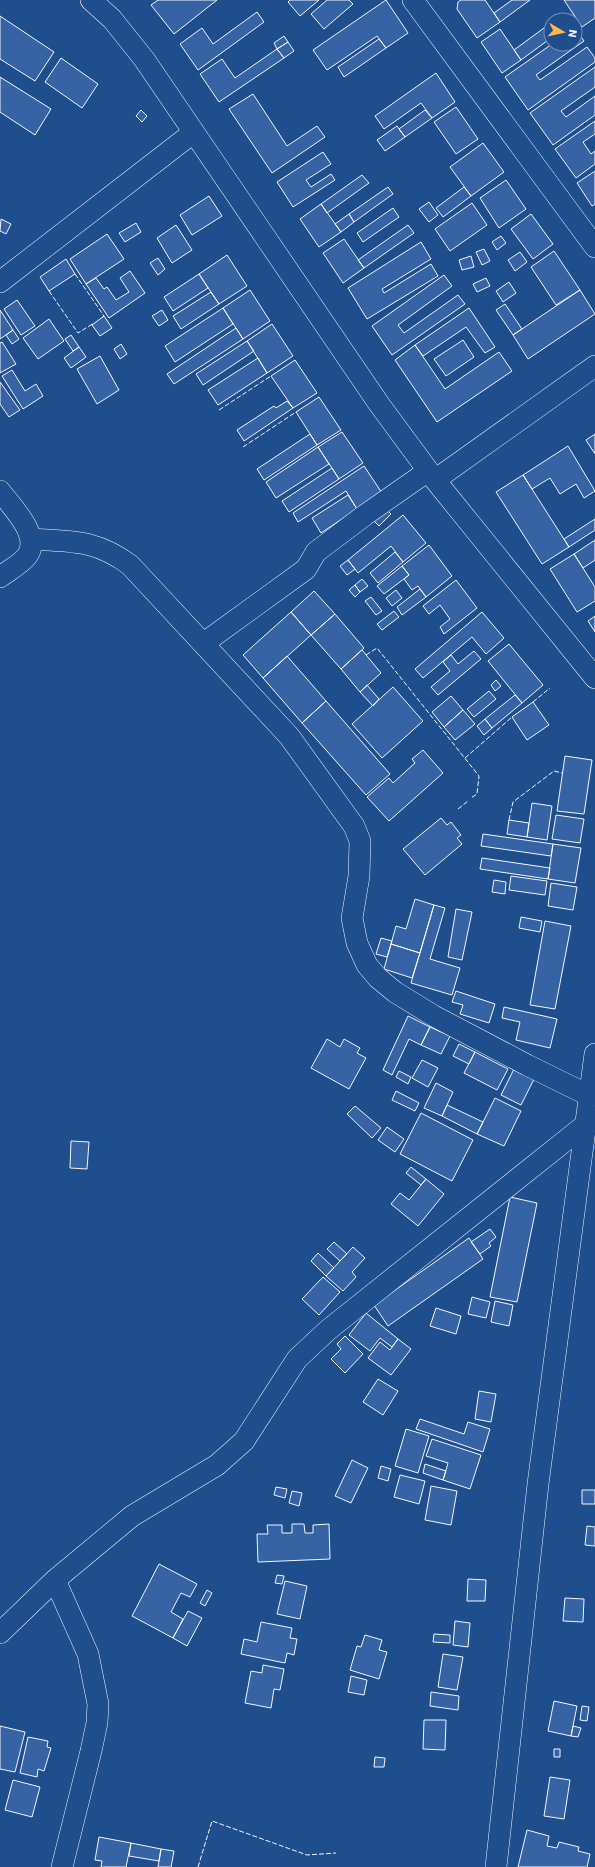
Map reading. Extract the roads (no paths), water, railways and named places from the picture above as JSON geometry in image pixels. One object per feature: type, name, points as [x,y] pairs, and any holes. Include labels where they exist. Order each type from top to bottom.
[{"type":"street","points":[[91,0],[112,19],[144,59],[379,404],[432,476],[595,678]]},
{"type":"street","points":[[419,2],[595,247]]},
{"type":"street","points":[[0,282],[194,132]]},
{"type":"street","points":[[204,643],[306,569],[316,552],[595,366]]},
{"type":"street","points":[[0,491],[29,530],[32,544],[27,556],[0,578]]},
{"type":"street","points":[[31,539],[80,542],[97,546],[114,553],[130,564],[289,736],[354,826],[360,841],[359,876],[352,918],[356,943],[368,965],[378,978],[395,992],[434,1016],[590,1096]]},
{"type":"street","points":[[496,1867],[538,1484],[595,1054]]},
{"type":"street","points":[[0,1634],[55,1580],[132,1516],[217,1466],[244,1441],[298,1360],[328,1330],[585,1125]]},
{"type":"street","points":[[55,1580],[88,1654],[98,1704],[97,1723],[91,1751],[62,1867]]}]
